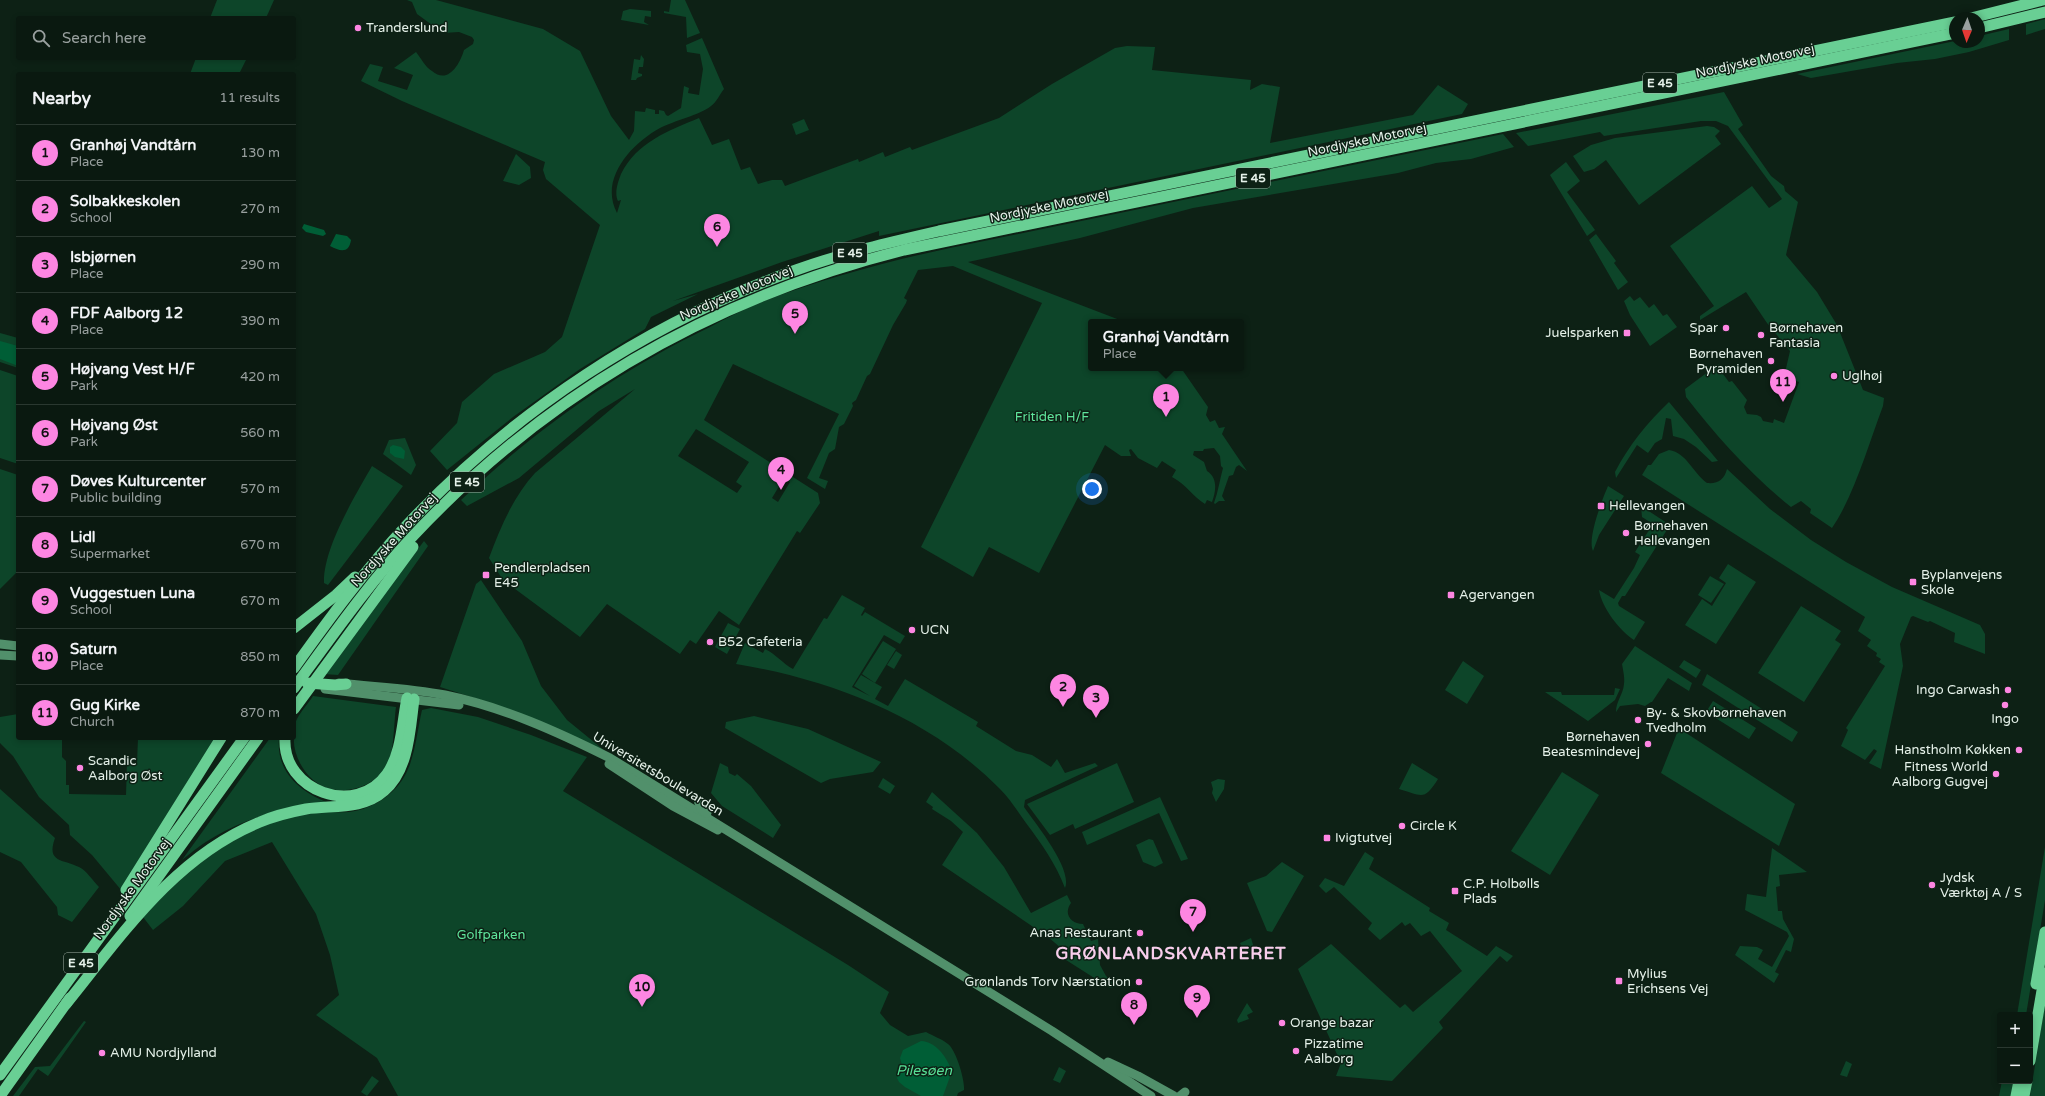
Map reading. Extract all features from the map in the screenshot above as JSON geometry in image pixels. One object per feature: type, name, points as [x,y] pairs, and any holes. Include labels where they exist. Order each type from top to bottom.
[{"type":"highway","points":[[1985,15],[2043,0]]},
{"type":"highway","points":[[1985,27],[2045,12]]},
{"type":"highway","name":"Nordjyske Motorvej","points":[[296,665],[364,575],[407,526],[483,452],[530,413],[604,362],[662,329],[708,306],[767,280],[824,260],[939,231],[1949,23]]},
{"type":"highway","name":"Nordjyske Motorvej","points":[[296,684],[372,584],[412,537],[483,467],[576,394],[663,341],[737,305],[818,275],[880,256],[964,237],[1949,35]]},
{"type":"highway","points":[[296,706],[379,591],[430,525],[478,478],[576,394]]},
{"type":"highway","points":[[296,626],[336,595],[407,526]]},
{"type":"highway","points":[[296,681],[324,685],[346,684]]},
{"type":"highway","points":[[285,740],[286,753],[291,765],[306,784],[329,795],[354,795],[377,784],[393,764],[410,698]]},
{"type":"highway","points":[[66,1004],[164,887],[183,869],[215,846],[242,830],[275,816],[307,809],[353,805],[367,802],[384,792],[392,784],[403,763],[410,698]]},
{"type":"highway","points":[[1,1074],[111,912],[220,740]]},
{"type":"highway","name":"Nordjyske Motorvej","points":[[1,1074],[243,740]]},
{"type":"highway","name":"Nordjyske Motorvej","points":[[0,1096],[257,740]]},
{"type":"highway","points":[[2031,1012],[2045,932]]},
{"type":"highway","points":[[2032,1048],[2045,974]]},
{"type":"highway","points":[[2016,1096],[2018,1084]]},
{"type":"highway","points":[[2024,1096],[2026,1084]]},
{"type":"main road","points":[[0,644],[16,646]]},
{"type":"main road","points":[[0,655],[16,656]]},
{"type":"main road","name":"Universitetsboulevarden","points":[[296,678],[324,685],[461,705],[505,717],[543,731],[597,755],[679,810],[750,845]]},
{"type":"main road","name":"Universitetsboulevarden","points":[[346,684],[445,695],[506,713],[577,742],[610,758],[1087,1053],[1151,1096]]},
{"type":"main road","name":"Universitetsboulevarden","points":[[296,687],[324,685]]},
{"type":"main road","points":[[628,777],[679,806],[693,809]]},
{"type":"main road","points":[[698,800],[702,809],[750,845]]},
{"type":"main road","name":"Universitetsboulevarden","points":[[1087,1053],[1132,1073],[1169,1095]]},
{"type":"main road","points":[[1101,1063],[1169,1095]]},
{"type":"green space","points":[[217,0],[274,0],[267,16],[211,16]]},
{"type":"green space","points":[[407,0],[436,0],[543,29],[580,51],[611,116],[629,140],[634,131],[635,111],[645,112],[646,108],[655,110],[655,114],[659,114],[659,110],[664,111],[668,116],[681,108],[684,86],[689,88],[688,93],[699,95],[703,69],[700,54],[687,52],[686,45],[702,38],[724,89],[713,105],[693,115],[660,128],[639,143],[629,153],[615,175],[612,188],[612,200],[617,213],[621,200],[618,201],[616,195],[617,188],[621,174],[628,163],[654,139],[699,118],[712,145],[729,139],[741,170],[750,167],[758,184],[772,180],[782,180],[785,186],[858,159],[859,162],[883,152],[885,157],[910,147],[912,150],[999,118],[1052,84],[1115,48],[1127,46],[1155,47],[1152,70],[1251,80],[1250,90],[1262,84],[1280,87],[1270,143],[1413,115],[1438,85],[1468,104],[1462,114],[879,236],[879,231],[782,262],[673,301],[698,294],[651,317],[645,329],[580,369],[513,417],[447,470],[430,451],[457,423],[462,402],[494,374],[545,352],[562,337],[600,225],[546,179],[543,170],[545,162],[402,101],[361,81],[370,64],[383,67],[378,81],[407,90],[413,75],[394,68],[416,52],[425,65],[438,75],[443,76],[452,71],[460,61],[464,50],[473,44],[474,40],[472,37],[459,32],[443,33],[417,14],[412,2]]},
{"type":"green space","points":[[671,0],[685,0],[700,33],[687,38],[686,17],[664,13],[664,11],[669,12]]},
{"type":"green space","points":[[630,9],[651,11],[651,17],[645,16],[644,22],[649,25],[621,20],[623,11]]},
{"type":"green space","points":[[2045,19],[2045,29],[2026,35],[2026,24]]},
{"type":"green space","points":[[2009,29],[2009,40],[1985,47],[1985,35]]},
{"type":"green space","points":[[1949,42],[1949,48],[1982,48],[1935,59],[1897,63],[1811,78],[1797,74]]},
{"type":"green space","points":[[641,55],[644,59],[643,67],[639,67],[638,73],[642,74],[642,76],[636,80],[631,80],[634,59],[640,60]]},
{"type":"green space","points":[[195,60],[246,60],[240,72],[191,72]]},
{"type":"green space","points":[[1724,92],[1743,125],[1738,129],[1771,176],[1784,186],[1785,191],[1798,202],[1786,255],[1817,292],[1837,325],[1863,390],[1884,398],[1883,406],[1854,485],[1840,515],[1832,528],[1810,513],[1811,509],[1801,501],[1791,507],[1776,495],[1735,455],[1686,397],[1685,389],[1720,363],[1717,366],[1729,382],[1732,381],[1747,400],[1744,407],[1747,414],[1757,415],[1761,417],[1763,421],[1773,423],[1774,419],[1784,423],[1799,382],[1784,377],[1790,351],[1767,323],[1746,292],[1700,320],[1700,316],[1714,306],[1670,246],[1752,186],[1769,208],[1782,199],[1728,126],[1716,121],[1701,121],[1604,136],[1600,132],[1528,146],[1516,133]]},
{"type":"green space","points":[[804,119],[809,130],[796,135],[792,124]]},
{"type":"green space","points":[[1707,126],[1714,127],[1720,131],[1715,136],[1721,144],[1639,205],[1606,160],[1594,169],[1584,172],[1573,156],[1591,145],[1615,138]]},
{"type":"green space","name":"Fritiden H/F","points":[[1503,134],[1514,147],[1471,159],[1436,163],[1398,173],[1193,208],[1080,238],[968,262],[1117,319],[1088,319],[1088,371],[1183,371],[1208,407],[1206,415],[1210,422],[1215,420],[1219,428],[1225,427],[1222,434],[1247,471],[1239,465],[1236,467],[1233,475],[1229,476],[1222,496],[1225,501],[1214,503],[1223,468],[1221,466],[1220,456],[1214,448],[1204,449],[1203,451],[1194,451],[1193,455],[1204,462],[1207,471],[1213,477],[1215,485],[1212,502],[1207,500],[1205,504],[1172,477],[1176,470],[1162,461],[1157,468],[1138,458],[1131,449],[1129,450],[1131,456],[1121,456],[1105,445],[1039,573],[989,547],[973,577],[921,547],[1042,303],[953,266],[918,270],[904,298],[907,300],[906,303],[893,325],[856,400],[852,403],[853,406],[844,424],[839,427],[835,449],[829,453],[819,478],[828,481],[825,489],[807,478],[839,414],[733,364],[704,420],[818,493],[820,503],[800,533],[797,531],[739,625],[719,611],[696,644],[690,640],[680,654],[607,604],[580,637],[503,580],[489,558],[503,524],[520,492],[535,473],[635,389],[599,411],[519,478],[467,506],[461,500],[518,450],[548,426],[610,383],[676,344],[733,315],[756,304],[804,287],[901,259]],"holes":[[[696,429],[749,462],[736,482],[742,486],[737,493],[678,456]],[[784,478],[790,482],[778,502],[772,498]]]},
{"type":"green space","points":[[516,154],[530,167],[531,178],[519,185],[503,181]]},
{"type":"green space","points":[[1566,162],[1580,181],[1567,192],[1595,230],[1587,236],[1550,175]]},
{"type":"green space","points":[[1596,234],[1616,261],[1614,263],[1628,282],[1618,290],[1589,240]]},
{"type":"green space","points":[[1630,296],[1634,301],[1640,297],[1649,308],[1654,304],[1663,316],[1667,314],[1677,327],[1650,346],[1630,315],[1624,301]]},
{"type":"green space","points":[[0,333],[16,337],[16,367],[0,362]]},
{"type":"green space","points":[[0,370],[16,375],[16,463],[0,458]]},
{"type":"green space","points":[[1669,402],[1718,461],[1712,462],[1696,447],[1684,439],[1673,436],[1671,419],[1666,418],[1662,439],[1655,443],[1648,453],[1637,445],[1616,478],[1615,472],[1632,444],[1653,418]]},
{"type":"green space","points":[[405,438],[416,465],[411,475],[383,454],[389,440]]},
{"type":"green space","points":[[1669,450],[1681,455],[1707,483],[1714,483],[1722,479],[1727,469],[1770,509],[1811,540],[1846,562],[1892,587],[1980,625],[1985,634],[1985,654],[1954,642],[1955,633],[1930,621],[1928,622],[1913,616],[1911,617],[1900,644],[1903,666],[1881,769],[1869,763],[1877,751],[1874,749],[1865,760],[1841,746],[1848,730],[1846,728],[1885,666],[1879,662],[1881,659],[1876,656],[1877,653],[1867,646],[1871,640],[1858,631],[1865,617],[1642,475],[1648,465],[1651,465],[1659,454]]},
{"type":"green space","points":[[372,466],[403,486],[328,585],[324,583],[325,569],[334,539],[349,507]]},
{"type":"green space","points":[[0,469],[16,474],[16,573],[0,589]]},
{"type":"green space","points":[[1608,486],[1624,496],[1599,535],[1593,551],[1592,538],[1594,529]]},
{"type":"green space","points":[[1641,506],[1670,525],[1625,596],[1622,596],[1618,603],[1619,606],[1645,622],[1634,640],[1617,625],[1607,611],[1599,590],[1614,599],[1634,568],[1640,555],[1635,552],[1653,524],[1642,517]]},
{"type":"green space","points":[[424,541],[428,546],[338,675],[324,674]]},
{"type":"green space","points":[[1728,564],[1756,582],[1716,644],[1685,625],[1702,599],[1712,606],[1726,583],[1719,578]]},
{"type":"green space","points":[[1710,576],[1724,584],[1711,603],[1698,595]]},
{"type":"green space","points":[[481,580],[522,641],[541,686],[567,720],[605,751],[524,716],[440,687],[476,584]]},
{"type":"green space","points":[[842,595],[865,608],[861,615],[862,616],[865,612],[905,636],[900,644],[884,635],[852,687],[870,696],[854,686],[861,675],[882,687],[875,699],[888,706],[905,679],[978,722],[976,726],[1016,751],[1032,755],[1051,767],[1057,759],[1065,773],[1095,763],[1098,766],[1025,800],[1024,807],[1052,846],[1064,870],[1066,880],[1065,888],[1048,854],[1007,797],[973,764],[943,742],[911,722],[844,692],[808,680],[736,664],[745,643],[763,653],[765,649],[793,669],[824,618],[827,619]]},
{"type":"green space","points":[[1801,606],[1841,631],[1835,640],[1841,644],[1804,702],[1758,673]]},
{"type":"green space","points":[[728,623],[740,629],[727,654],[715,647]]},
{"type":"green space","points":[[883,641],[896,649],[875,683],[862,674]]},
{"type":"green space","points":[[1635,646],[1692,683],[1689,691],[1668,678],[1652,702],[1645,706],[1638,704],[1620,706],[1616,712],[1624,684],[1622,664]]},
{"type":"green space","points":[[896,651],[902,655],[894,669],[887,665]]},
{"type":"green space","points":[[1684,660],[1701,670],[1696,678],[1679,667]]},
{"type":"green space","points":[[1463,661],[1484,676],[1467,704],[1445,690]]},
{"type":"green space","points":[[1707,674],[1798,732],[1792,742],[1702,685]]},
{"type":"green space","points":[[1615,688],[1620,689],[1615,700],[1588,721],[1545,692],[1561,692],[1562,695],[1614,695]]},
{"type":"green space","points":[[313,696],[396,707],[391,756],[385,769],[372,781],[365,785],[348,790],[331,789],[316,782],[304,769],[296,753],[294,740],[296,740],[296,721]]},
{"type":"green space","points":[[1713,701],[1731,712],[1728,716],[1733,719],[1735,715],[1756,728],[1749,739],[1706,712]]},
{"type":"green space","name":"Golfparken","points":[[431,708],[478,717],[531,735],[587,757],[563,791],[848,965],[889,992],[880,1013],[890,1025],[908,1036],[926,1032],[948,1044],[954,1052],[959,1066],[963,1079],[964,1090],[958,1093],[957,1096],[398,1096],[377,1058],[316,1015],[339,995],[330,955],[316,914],[272,842],[225,861],[183,906],[153,930],[143,917],[186,875],[216,851],[250,831],[274,821],[302,814],[313,812],[349,812],[358,810],[368,807],[384,798],[392,792],[404,777],[413,756],[422,710]]},
{"type":"green space","points":[[16,714],[16,740],[62,740],[62,757],[66,761],[66,785],[69,785],[69,794],[126,795],[127,763],[137,763],[138,740],[215,740],[122,891],[92,855],[70,835],[69,825],[39,797],[13,756],[0,743],[0,717]]},
{"type":"green space","points":[[754,716],[808,729],[881,762],[873,772],[830,779],[821,783],[725,728],[726,722]]},
{"type":"green space","points":[[1683,731],[1795,804],[1779,846],[1661,773],[1677,733]]},
{"type":"green space","points":[[269,740],[279,740],[281,760],[285,770],[291,778],[306,792],[326,802],[282,810],[254,818],[210,839],[182,860]]},
{"type":"green space","points":[[720,763],[728,767],[729,773],[735,776],[737,774],[751,786],[781,825],[773,838],[722,806],[711,793]]},
{"type":"green space","points":[[1117,763],[1134,802],[1075,829],[1073,824],[1050,835],[1027,804]]},
{"type":"green space","points":[[1412,763],[1438,779],[1426,794],[1418,795],[1399,789]]},
{"type":"green space","points":[[1562,772],[1599,795],[1550,875],[1511,851]]},
{"type":"green space","points":[[883,778],[895,786],[890,794],[878,787]]},
{"type":"green space","points":[[1218,779],[1225,780],[1224,789],[1216,802],[1212,793],[1213,789],[1211,782]]},
{"type":"green space","points":[[0,789],[55,838],[53,846],[54,856],[62,861],[82,868],[99,887],[72,922],[58,915],[57,907],[21,862],[0,852]]},
{"type":"green space","points":[[932,792],[977,833],[1004,867],[1031,913],[1067,895],[1071,903],[1068,911],[1070,918],[1079,924],[1083,924],[1091,941],[1098,939],[1100,965],[1106,976],[1117,986],[1110,988],[1066,960],[1068,954],[1048,937],[942,865],[963,832],[951,821],[932,809],[933,807],[926,802]]},
{"type":"green space","points":[[1160,797],[1188,859],[1181,861],[1159,813],[1087,845],[1082,832]]},
{"type":"green space","points":[[1149,839],[1153,840],[1163,863],[1155,867],[1143,862],[1136,845]]},
{"type":"green space","points":[[2045,847],[2045,900],[2026,1012],[2018,1012]]},
{"type":"green space","points":[[1772,848],[1807,872],[1779,875],[1780,886],[1776,887],[1778,911],[1782,911],[1783,919],[1794,939],[1791,952],[1786,950],[1775,972],[1779,974],[1774,983],[1735,955],[1740,946],[1757,947],[1763,950],[1758,959],[1772,967],[1789,936],[1787,932],[1745,910],[1747,894],[1766,897]]},
{"type":"green space","points":[[1365,852],[1374,858],[1369,869],[1430,908],[1429,911],[1449,923],[1446,930],[1487,956],[1496,946],[1513,956],[1507,962],[1500,956],[1439,1022],[1443,1028],[1392,1081],[1336,1076],[1341,1063],[1298,969],[1331,944],[1400,1008],[1405,1004],[1413,1012],[1462,971],[1430,931],[1421,936],[1410,923],[1405,926],[1402,922],[1380,940],[1368,929],[1372,923],[1334,887],[1326,893],[1319,886],[1325,878],[1344,886]]},
{"type":"green space","points":[[1282,862],[1304,876],[1272,932],[1267,931],[1247,883],[1266,876]]},
{"type":"green space","points":[[1251,938],[1254,948],[1244,953],[1240,943]]},
{"type":"green space","points":[[1247,1003],[1253,1012],[1247,1015],[1249,1019],[1238,1023],[1237,1020]]},
{"type":"green space","points":[[2045,1006],[2045,1096],[2030,1096],[2033,1084]]},
{"type":"green space","points":[[84,1021],[86,1022],[48,1076],[38,1069],[19,1096],[13,1096],[35,1067],[50,1066]]},
{"type":"green space","points":[[1846,1061],[1852,1064],[1847,1077],[1840,1075]]},
{"type":"green space","points":[[1059,1067],[1066,1071],[1060,1083],[1053,1080]]},
{"type":"green space","points":[[372,1076],[379,1081],[367,1096],[361,1092]]},
{"type":"green space","points":[[2001,1084],[2014,1084],[2012,1096],[1999,1096]]},
{"type":"water","points":[[304,224],[324,230],[326,234],[323,236],[306,232],[302,228]]},
{"type":"water","points":[[336,234],[347,236],[351,240],[346,249],[341,250],[330,246]]},
{"type":"water","points":[[0,341],[16,345],[16,365],[0,359]]},
{"type":"water","points":[[393,445],[401,447],[405,451],[404,459],[395,457],[390,453],[390,447]]},
{"type":"water","name":"Pilesøen","points":[[921,1041],[932,1044],[937,1048],[944,1056],[952,1071],[943,1096],[921,1096],[905,1087],[897,1078],[902,1065],[900,1058],[903,1050]]},
{"type":"place","name":"Tranderslund","points":[[358,28]]},
{"type":"place","name":"Højvang Øst","points":[[717,247]]},
{"type":"place","name":"Spar","points":[[1726,328]]},
{"type":"place","name":"Juelsparken","points":[[1627,333]]},
{"type":"place","name":"Højvang Vest H/F","points":[[795,334]]},
{"type":"place","name":"Børnehaven Fantasia","points":[[1761,335]]},
{"type":"place","name":"Børnehaven Pyramiden","points":[[1771,361]]},
{"type":"place","name":"Uglhøj","points":[[1834,376]]},
{"type":"place","name":"Gug Kirke","points":[[1783,402]]},
{"type":"place","name":"Granhøj Vandtårn","points":[[1166,417]]},
{"type":"place","name":"FDF Aalborg 12","points":[[781,490]]},
{"type":"place","name":"Hellevangen","points":[[1601,506]]},
{"type":"place","name":"Børnehaven Hellevangen","points":[[1626,533]]},
{"type":"place","name":"Pendlerpladsen E45","points":[[486,575]]},
{"type":"place","name":"Byplanvejens Skole","points":[[1913,582]]},
{"type":"place","name":"Agervangen","points":[[1451,595]]},
{"type":"place","name":"UCN","points":[[912,630]]},
{"type":"place","name":"B52 Cafeteria","points":[[710,642]]},
{"type":"place","name":"Ingo Carwash","points":[[2008,690]]},
{"type":"place","name":"Ingo","points":[[2005,705]]},
{"type":"place","name":"Solbakkeskolen","points":[[1063,707]]},
{"type":"place","name":"Isbjørnen","points":[[1096,718]]},
{"type":"place","name":"By- & Skovbørnehaven Tvedholm","points":[[1638,720]]},
{"type":"place","name":"Børnehaven Beatesmindevej","points":[[1648,744]]},
{"type":"place","name":"Hanstholm Køkken","points":[[2019,750]]},
{"type":"place","name":"Scandic Aalborg Øst","points":[[80,768]]},
{"type":"place","name":"Fitness World Aalborg Gugvej","points":[[1996,774]]},
{"type":"place","name":"Circle K","points":[[1402,826]]},
{"type":"place","name":"Ivigtutvej","points":[[1327,838]]},
{"type":"place","name":"Jydsk Værktøj A / S","points":[[1932,885]]},
{"type":"place","name":"C.P. Holbølls Plads","points":[[1455,891]]},
{"type":"place","name":"Døves Kulturcenter","points":[[1193,932]]},
{"type":"place","name":"Anas Restaurant","points":[[1140,933]]},
{"type":"place","name":"Mylius Erichsens Vej","points":[[1619,981]]},
{"type":"place","name":"Grønlands Torv Nærstation","points":[[1139,982]]},
{"type":"place","name":"Saturn","points":[[642,1007]]},
{"type":"place","name":"Vuggestuen Luna","points":[[1197,1018]]},
{"type":"place","name":"Orange bazar","points":[[1282,1023]]},
{"type":"place","name":"Lidl","points":[[1134,1025]]},
{"type":"place","name":"Pizzatime Aalborg","points":[[1296,1051]]},
{"type":"place","name":"AMU Nordjylland","points":[[102,1053]]},
{"type":"district","name":"GRØNLANDSKVARTERET","points":[[1171,953]]}]
